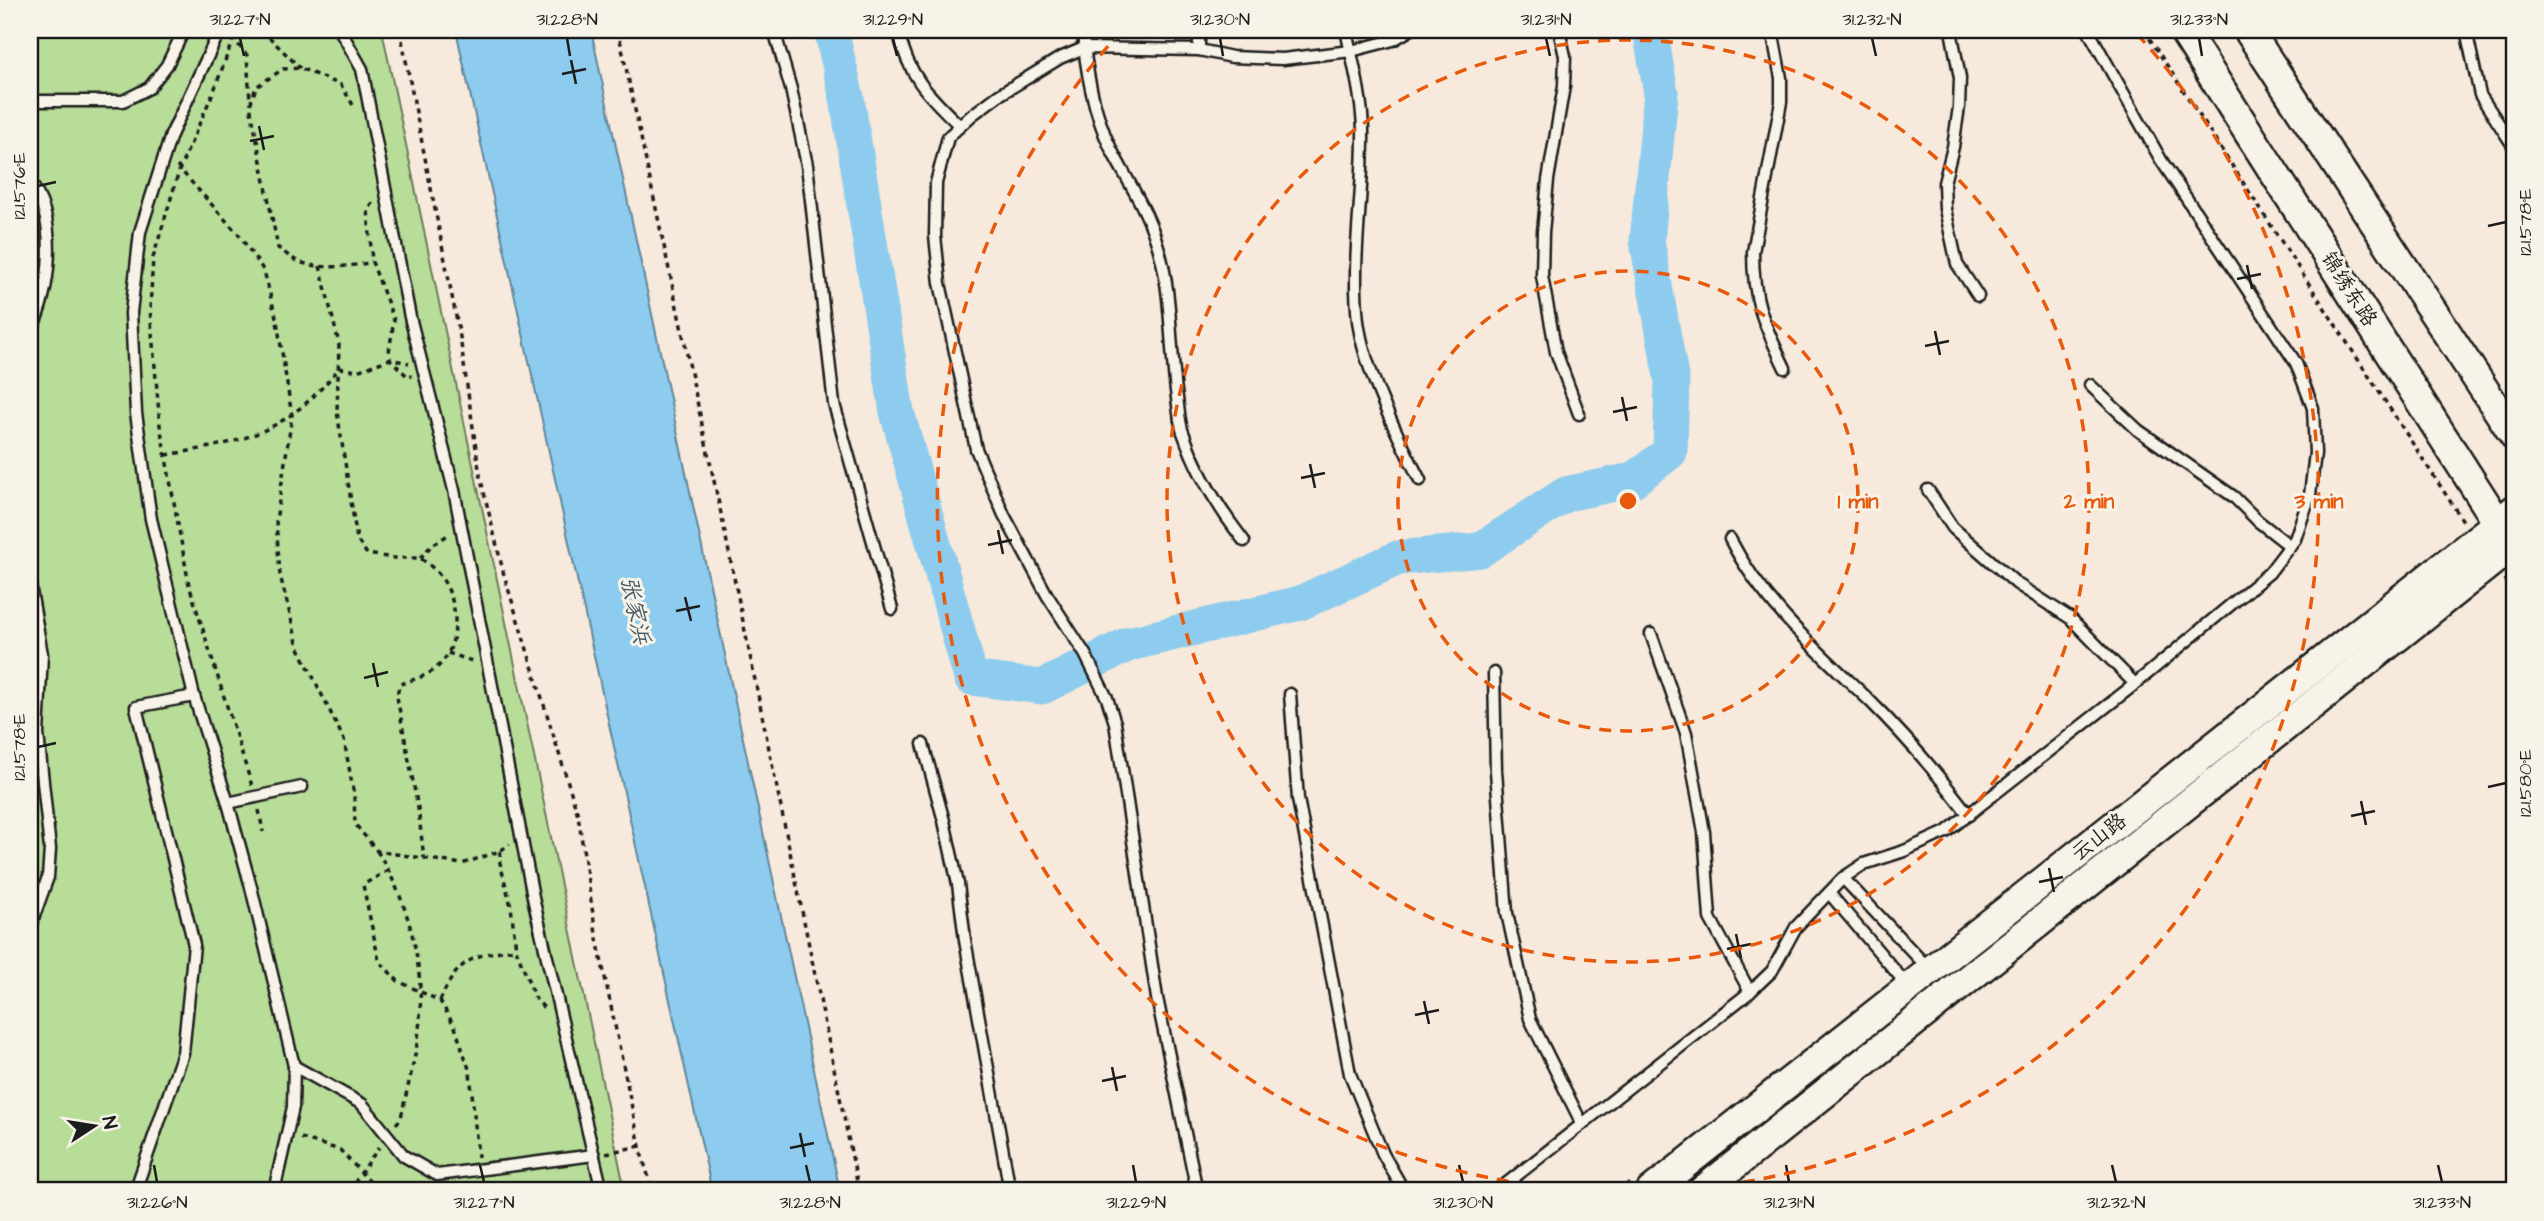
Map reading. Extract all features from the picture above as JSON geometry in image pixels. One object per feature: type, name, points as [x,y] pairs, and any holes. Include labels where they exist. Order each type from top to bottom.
[{"type":"main road","name":"锦绣东路","points":[[2183,30],[2503,538]]},
{"type":"main road","points":[[2248,30],[2514,435]]},
{"type":"main road","name":"云山路","points":[[1651,1191],[1919,978],[2503,538]]},
{"type":"main road","name":"云山路","points":[[1702,1191],[2503,538]]},
{"type":"lane","points":[[30,101],[122,101],[149,89],[167,65],[184,30]]},
{"type":"lane","points":[[220,30],[164,155],[140,232],[131,313],[136,413],[151,519],[194,696],[228,803],[294,1066],[293,1107],[274,1191]]},
{"type":"lane","points":[[340,30],[362,69],[400,272],[462,532],[520,837],[602,1191]]},
{"type":"lane","points":[[774,30],[791,89],[807,164],[834,404],[892,609]]},
{"type":"lane","points":[[898,30],[913,75],[932,100],[960,126]]},
{"type":"lane","points":[[1083,30],[1084,48],[1097,110],[1110,146],[1156,240],[1168,309],[1183,434],[1221,512],[1244,541]]},
{"type":"lane","points":[[1199,30],[1199,50]]},
{"type":"lane","points":[[1346,30],[1361,97],[1363,131],[1356,289],[1359,324],[1370,365],[1400,440],[1420,480]]},
{"type":"lane","points":[[1197,1191],[1157,998],[1111,710],[1085,654],[1047,595],[1004,515],[975,449],[940,283],[935,236],[936,183],[947,137],[999,95],[1060,58],[1084,48],[1199,50],[1232,57],[1283,59],[1351,51],[1393,40],[1410,30]]},
{"type":"lane","points":[[1559,30],[1565,56],[1564,86],[1548,180],[1542,276],[1556,352],[1579,414]]},
{"type":"lane","points":[[1772,30],[1781,78],[1781,102],[1753,252],[1753,276],[1757,304],[1785,368]]},
{"type":"lane","points":[[1951,30],[1960,78],[1953,147],[1944,183],[1945,209],[1957,264],[1978,296]]},
{"type":"lane","points":[[1497,1191],[1750,992],[1772,971],[1796,927],[1843,878],[1864,864],[1904,851],[1946,832],[1969,815],[2135,684],[2269,573],[2295,539],[2310,495],[2315,453],[2313,408],[2296,363],[2161,160],[2088,30]]},
{"type":"lane","points":[[2466,30],[2480,95],[2514,147]]},
{"type":"lane","points":[[30,183],[39,194],[45,213],[49,251],[45,286],[30,332]]},
{"type":"lane","points":[[2090,385],[2138,430],[2234,497],[2258,521],[2290,546]]},
{"type":"lane","points":[[1928,489],[1953,528],[2017,584],[2070,618],[2135,684]]},
{"type":"lane","points":[[1730,539],[1742,563],[1763,592],[1816,651],[1928,761],[1969,815]]},
{"type":"lane","points":[[30,585],[42,654],[38,734],[50,849],[48,877],[30,927]]},
{"type":"lane","points":[[1651,634],[1686,733],[1704,832],[1710,918],[1750,992]]},
{"type":"lane","points":[[1494,673],[1496,771],[1507,913],[1530,1019],[1582,1124]]},
{"type":"lane","points":[[1290,694],[1298,799],[1350,1074],[1383,1154],[1404,1191]]},
{"type":"lane","points":[[135,1191],[183,1053],[194,945],[136,707],[194,696]]},
{"type":"lane","points":[[923,744],[958,884],[965,940],[1010,1191]]},
{"type":"lane","points":[[228,803],[302,787]]},
{"type":"lane","points":[[1843,878],[1919,978]]},
{"type":"lane","points":[[1829,893],[1919,978]]},
{"type":"lane","points":[[294,1066],[362,1104],[404,1156],[437,1175],[594,1155]]},
{"type":"path","points":[[227,30],[247,55],[250,105],[278,248],[298,261],[320,266],[372,262]]},
{"type":"path","points":[[240,30],[233,39],[180,168],[153,258],[149,309],[160,425],[189,585],[256,797],[263,832]]},
{"type":"path","points":[[262,30],[300,68],[341,85],[363,122],[374,124]]},
{"type":"path","points":[[400,30],[460,337],[480,476],[504,575],[578,815],[596,934],[640,1146],[653,1191]]},
{"type":"path","points":[[618,30],[720,509],[859,1191]]},
{"type":"path","points":[[2144,30],[2503,538],[2514,594]]},
{"type":"path","points":[[250,105],[256,87],[283,69],[300,68]]},
{"type":"path","points":[[164,155],[180,168],[239,235],[264,271],[277,321],[292,416],[276,521],[281,575],[298,646],[344,740],[354,796],[355,824],[392,874],[412,935],[421,976],[418,1042],[401,1118],[349,1191]]},
{"type":"path","points":[[387,196],[375,199],[368,210],[372,262],[394,320],[390,359],[408,377],[423,369]]},
{"type":"path","points":[[320,266],[339,344],[337,411],[357,540],[367,554],[420,558],[442,577],[455,606],[454,637],[448,653],[435,670],[399,685],[397,697],[418,808],[424,858]]},
{"type":"path","points":[[340,368],[357,371],[390,359],[423,369]]},
{"type":"path","points":[[166,455],[222,446],[271,428],[292,416],[318,394],[340,368]]},
{"type":"path","points":[[420,558],[440,540],[462,532]]},
{"type":"path","points":[[448,653],[471,662],[487,662]]},
{"type":"path","points":[[377,851],[462,864],[500,851],[520,837]]},
{"type":"path","points":[[500,851],[516,949],[535,998],[548,1012],[562,1014]]},
{"type":"path","points":[[388,870],[363,885],[379,961],[398,981],[440,1001],[455,1027],[470,1072],[479,1171]]},
{"type":"path","points":[[440,1001],[450,977],[468,961],[488,952],[516,949]]},
{"type":"path","points":[[288,1135],[340,1150],[376,1191]]},
{"type":"path","points":[[594,1155],[640,1146]]},
{"type":"green space","points":[[30,30],[382,30],[625,1191],[30,1191]]},
{"type":"water","name":"张家浜","points":[[456,30],[591,30],[840,1191],[712,1191]]},
{"type":"waterway","points":[[831,30],[847,98],[897,412],[971,678],[1042,687],[1129,644],[1300,603],[1398,558],[1480,550],[1566,494],[1633,480],[1670,452],[1672,382],[1647,241],[1661,93],[1650,30]]}]
